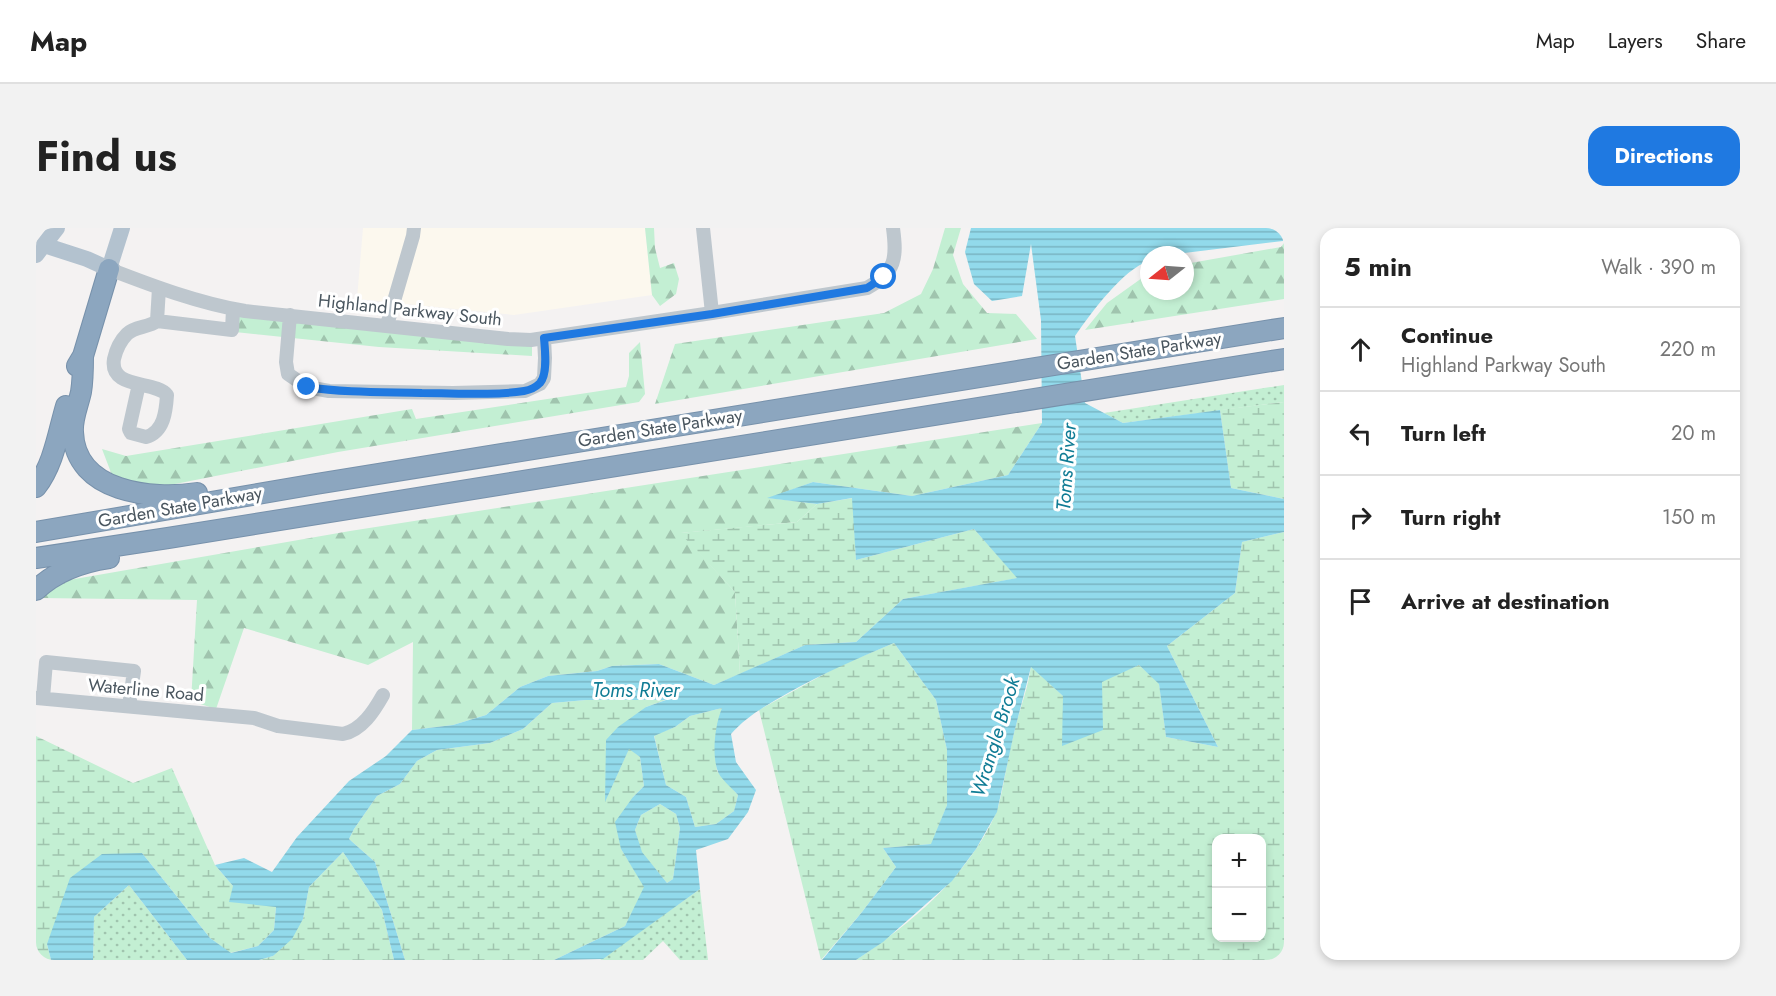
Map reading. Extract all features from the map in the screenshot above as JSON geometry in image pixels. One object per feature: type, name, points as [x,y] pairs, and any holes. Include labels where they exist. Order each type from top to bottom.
[{"type":"highway","points":[[109,269],[83,356],[82,383],[73,422],[73,437],[80,458],[89,470],[125,491],[160,495],[190,494],[290,480],[316,484]]},
{"type":"highway","name":"Garden State Parkway","points":[[36,532],[316,484],[1284,328]]},
{"type":"highway","points":[[36,487],[51,461],[78,363],[83,356]]},
{"type":"highway","name":"Garden State Parkway","points":[[36,558],[1284,359]]},
{"type":"highway","points":[[36,591],[48,580],[68,569],[117,556],[168,538]]},
{"type":"main road","points":[[57,228],[39,248],[87,260],[109,269],[122,228]]},
{"type":"street","points":[[387,325],[414,228]]},
{"type":"street","points":[[703,228],[712,314]]},
{"type":"street","name":"Highland Parkway South","points":[[109,269],[159,288],[233,309],[531,340],[712,314],[867,288],[884,277],[891,267],[896,250],[894,228]]},
{"type":"street","points":[[157,321],[159,288]]},
{"type":"street","points":[[138,384],[120,376],[114,367],[114,356],[128,332],[155,324],[157,321],[232,330],[233,309]]},
{"type":"street","points":[[290,315],[286,362],[288,374],[307,387],[328,391],[453,393],[525,391],[540,384],[544,378],[544,338]]},
{"type":"street","points":[[39,698],[46,662],[134,671],[129,706]]},
{"type":"street","name":"Waterline Road","points":[[39,698],[254,718],[278,726],[343,734],[350,733],[361,725],[374,711],[383,695]]},
{"type":"shaded area","points":[[363,228],[645,228],[652,295],[514,315],[357,299]]},
{"type":"green space","points":[[645,228],[654,228],[655,248],[660,268],[674,263],[679,279],[676,294],[660,306],[652,295]]},
{"type":"green space","points":[[945,228],[961,228],[953,255],[963,284],[987,313],[1016,314],[1037,339],[655,404],[675,344],[884,313],[921,294],[933,269]]},
{"type":"green space","points":[[1284,243],[1284,299],[1085,330],[1107,303],[1140,279],[1140,300],[1194,300],[1194,262],[1281,247]]},
{"type":"green space","points":[[237,311],[532,345],[532,356],[379,347],[235,332]]},
{"type":"green space","points":[[640,342],[645,394],[639,402],[338,452],[170,485],[115,483],[102,449],[126,456],[412,409],[416,419],[626,387],[629,376],[629,353]]},
{"type":"green space","points":[[1284,385],[1284,402],[1123,423],[1104,413]]},
{"type":"green space","points":[[1284,402],[1284,499],[1231,488],[1220,410]]},
{"type":"green space","points":[[1042,423],[1008,475],[912,496],[813,482],[769,498],[817,504],[797,522],[681,533],[735,592],[740,674],[714,685],[659,664],[612,666],[597,671],[548,676],[520,687],[486,715],[453,725],[412,730],[413,642],[368,665],[244,628],[216,709],[191,701],[197,600],[39,598],[69,580],[350,531]]},
{"type":"green space","points":[[853,498],[856,560],[974,529],[1018,578],[903,599],[856,642],[805,645],[740,674],[735,592],[680,533],[797,522],[817,504]]},
{"type":"green space","points":[[1284,532],[1284,960],[856,960],[918,914],[954,877],[984,836],[999,805],[1012,740],[1031,666],[1063,696],[1139,665],[1159,683],[1166,737],[1218,747],[1167,646],[1235,593],[1242,542]]},
{"type":"green space","points":[[894,643],[936,700],[947,750],[947,805],[932,844],[883,848],[896,867],[821,960],[759,710],[839,666]]},
{"type":"green space","points":[[668,699],[646,707],[606,800],[629,748],[640,757],[644,786],[633,797],[621,849],[645,887],[625,926],[554,960],[405,960],[375,862],[349,839],[377,796],[400,784],[417,761],[437,750],[490,743],[523,729],[552,703],[586,700]]},
{"type":"green space","points":[[722,708],[715,745],[717,771],[738,795],[734,811],[716,824],[695,827],[686,797],[666,785],[654,735],[675,727],[690,716]]},
{"type":"green space","points":[[36,736],[133,783],[172,768],[215,865],[233,886],[276,907],[274,930],[258,946],[230,953],[210,938],[142,853],[47,944],[51,960],[36,960]]},
{"type":"green space","points":[[660,804],[676,814],[680,828],[673,879],[667,883],[641,852],[635,830],[641,815]]},
{"type":"green space","points":[[343,852],[382,910],[394,960],[259,960],[273,956],[303,919],[309,887]]},
{"type":"green space","points":[[129,885],[187,960],[93,960],[94,917]]},
{"type":"green space","points":[[700,889],[708,960],[680,960],[663,941],[643,960],[600,960]]},
{"type":"water","points":[[971,228],[1284,228],[1283,241],[1194,252],[1194,246],[1140,246],[1140,266],[1118,282],[1075,336],[1085,403],[1123,423],[1220,410],[1231,488],[1284,499],[1284,532],[1242,542],[1235,593],[1167,646],[1218,747],[1166,737],[1159,684],[1139,665],[1102,682],[1103,730],[1062,746],[1063,696],[1031,667],[997,812],[976,849],[952,881],[883,942],[856,960],[822,960],[896,867],[883,848],[931,844],[947,805],[947,750],[936,700],[894,643],[788,693],[751,716],[731,734],[736,762],[756,790],[748,812],[728,839],[696,850],[700,889],[603,959],[554,960],[625,926],[644,887],[621,849],[615,822],[644,786],[640,757],[629,749],[605,802],[606,740],[618,727],[646,707],[666,700],[586,700],[552,703],[523,729],[490,743],[437,750],[417,761],[400,784],[377,796],[354,829],[349,839],[375,862],[405,960],[394,960],[382,910],[343,852],[309,887],[303,919],[292,939],[273,956],[259,960],[187,960],[129,885],[94,917],[93,960],[51,960],[47,944],[70,878],[102,854],[142,853],[210,938],[231,953],[258,946],[274,930],[276,907],[229,902],[233,886],[215,865],[244,858],[272,872],[297,837],[349,781],[386,756],[412,730],[453,725],[486,715],[520,687],[548,676],[597,671],[612,666],[659,664],[714,685],[805,645],[856,642],[903,599],[1017,578],[974,529],[856,560],[852,498],[817,504],[767,498],[813,482],[912,496],[1008,475],[1042,423],[1041,320],[1031,244],[1022,296],[992,301],[974,284],[965,252]],"holes":[[[722,708],[718,722],[715,762],[720,776],[738,795],[734,811],[716,824],[695,827],[686,797],[666,785],[654,736],[675,727],[690,716]],[[660,804],[676,814],[680,828],[673,879],[667,883],[642,852],[635,830],[641,815]]]},
{"type":"route","points":[[307,387],[328,391],[414,393],[525,391],[540,384],[544,378],[544,338],[712,314],[867,288],[884,277]]},
{"type":"water label","name":"Toms River","points":[[1066,467]]},
{"type":"water label","name":"Toms River","points":[[636,690]]},
{"type":"water label","name":"Wrangle Brook","points":[[995,737]]}]
